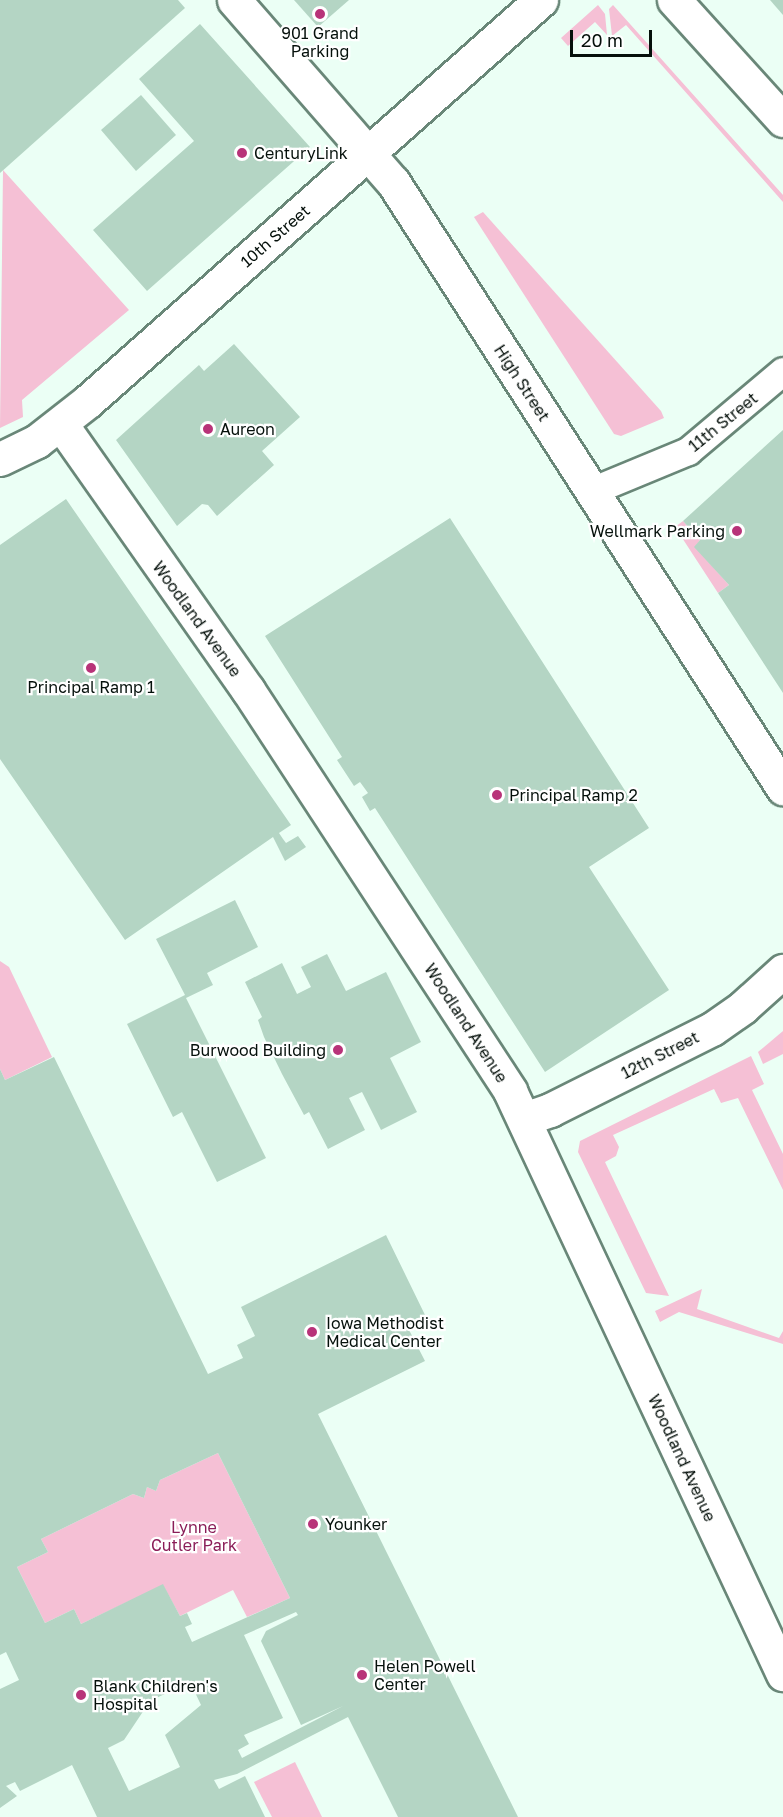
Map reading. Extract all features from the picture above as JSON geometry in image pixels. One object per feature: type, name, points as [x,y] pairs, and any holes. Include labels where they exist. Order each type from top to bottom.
[{"type":"street","name":"High Street","points":[[234,0],[370,152],[783,788]]},
{"type":"street","name":"10th Street","points":[[0,459],[37,441],[61,424],[541,0]]},
{"type":"street","points":[[674,0],[783,120]]},
{"type":"street","name":"11th Street","points":[[591,491],[688,451],[783,371]]},
{"type":"street","name":"Woodland Avenue","points":[[61,424],[248,690],[504,1081],[524,1119],[783,1674]]},
{"type":"street","name":"12th Street","points":[[524,1119],[550,1110],[712,1029],[743,1007],[783,971]]},
{"type":"green space","points":[[598,5],[605,14],[607,35],[595,22],[568,46],[561,38]]},
{"type":"green space","points":[[613,5],[783,195],[783,202],[626,25],[612,36],[609,9]]},
{"type":"green space","points":[[3,170],[129,310],[22,400],[23,417],[0,428]]},
{"type":"green space","points":[[483,212],[661,411],[664,418],[621,436],[614,434],[474,217]]},
{"type":"green space","points":[[683,521],[700,540],[695,547],[729,585],[718,593],[675,527]]},
{"type":"green space","points":[[0,961],[9,967],[52,1057],[5,1080],[0,1069]]},
{"type":"green space","points":[[783,1031],[783,1054],[763,1064],[758,1052]]},
{"type":"green space","points":[[751,1056],[764,1084],[752,1090],[783,1154],[783,1190],[738,1098],[721,1103],[714,1089],[613,1135],[619,1147],[616,1156],[605,1162],[669,1296],[646,1293],[578,1152],[580,1141]]},
{"type":"green space","points":[[702,1289],[697,1309],[779,1338],[783,1331],[783,1344],[679,1312],[660,1322],[655,1311]]},
{"type":"green space","name":"Lynne Cutler Park","points":[[218,1453],[290,1598],[247,1617],[233,1590],[180,1616],[163,1585],[81,1624],[74,1609],[45,1623],[17,1567],[48,1552],[41,1539],[133,1494],[144,1498],[147,1487],[156,1491],[160,1480]]},
{"type":"green space","points":[[295,1762],[322,1817],[272,1817],[254,1782]]},
{"type":"building","points":[[0,0],[178,0],[185,8],[0,173]]},
{"type":"building","name":"901 Grand Parking","points":[[294,0],[349,0],[318,27]]},
{"type":"building","points":[[770,0],[783,0],[783,15]]},
{"type":"building","name":"CenturyLink","points":[[200,24],[310,147],[147,291],[93,230],[194,141],[139,79]]},
{"type":"building","points":[[141,95],[176,135],[136,171],[101,130]]},
{"type":"building","name":"Aureon","points":[[234,344],[300,417],[262,451],[274,465],[217,516],[208,505],[202,504],[177,526],[116,440],[199,365],[204,371]]},
{"type":"building","name":"Wellmark Parking","points":[[783,430],[783,693],[718,593],[729,585],[694,547],[700,540],[683,521]]},
{"type":"building","name":"Principal Ramp 1","points":[[66,499],[291,825],[279,833],[283,839],[286,843],[298,836],[306,847],[285,861],[273,837],[125,940],[0,759],[0,545]]},
{"type":"building","name":"Principal Ramp 2","points":[[450,518],[649,828],[589,867],[669,990],[545,1072],[375,808],[370,811],[362,797],[368,793],[360,782],[354,786],[337,760],[342,757],[265,636]]},
{"type":"building","points":[[235,900],[258,947],[207,973],[213,985],[186,998],[266,1158],[217,1182],[182,1112],[173,1117],[127,1024],[185,995],[156,939]]},
{"type":"building","name":"Burwood Building","points":[[327,954],[346,991],[386,972],[421,1042],[390,1058],[417,1112],[381,1130],[362,1092],[349,1098],[365,1130],[328,1149],[309,1112],[304,1115],[282,1074],[264,1037],[258,1020],[262,1017],[245,982],[282,963],[297,994],[311,987],[301,967]]},
{"type":"building","points":[[54,1057],[208,1374],[243,1358],[237,1345],[255,1336],[241,1307],[386,1235],[426,1317],[407,1326],[425,1361],[318,1414],[518,1817],[398,1817],[348,1717],[237,1774],[214,1780],[219,1789],[245,1776],[265,1817],[97,1817],[72,1765],[20,1791],[15,1782],[6,1786],[17,1796],[0,1808],[0,1689],[19,1680],[6,1652],[0,1655],[0,1069],[5,1080]],"holes":[[[218,1453],[290,1598],[192,1642],[185,1627],[192,1624],[187,1613],[180,1616],[163,1584],[81,1624],[74,1609],[45,1623],[17,1567],[48,1552],[41,1539],[133,1494],[144,1498],[147,1487],[156,1491],[160,1480]],[[296,1612],[298,1615],[266,1631],[261,1641],[301,1725],[343,1706],[242,1758],[238,1750],[249,1744],[244,1735],[283,1718],[244,1635]],[[190,1682],[201,1705],[165,1735],[180,1767],[129,1791],[108,1748],[124,1740],[150,1701]]]},
{"type":"place","name":"901 Grand Parking","points":[[320,14]]},
{"type":"place","name":"CenturyLink","points":[[242,153]]},
{"type":"place","name":"Aureon","points":[[208,429]]},
{"type":"place","name":"Wellmark Parking","points":[[737,531]]},
{"type":"place","name":"Principal Ramp 1","points":[[91,668]]},
{"type":"place","name":"Principal Ramp 2","points":[[497,795]]},
{"type":"place","name":"Burwood Building","points":[[338,1050]]},
{"type":"place","name":"Iowa Methodist Medical Center","points":[[312,1332]]},
{"type":"place","name":"Younker","points":[[313,1524]]},
{"type":"place","name":"Helen Powell Center","points":[[362,1675]]},
{"type":"place","name":"Blank Children's Hospital","points":[[81,1695]]}]
